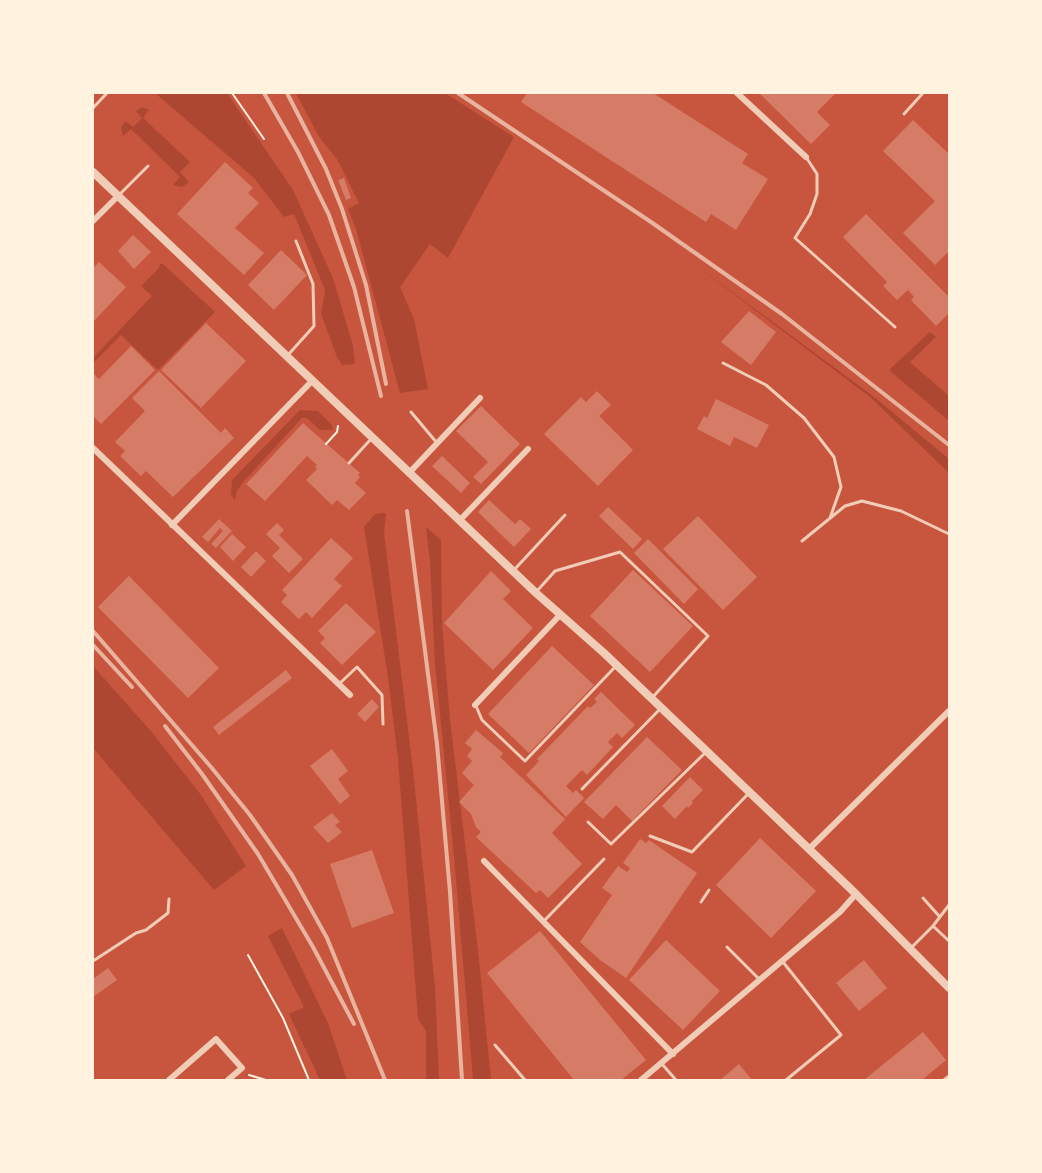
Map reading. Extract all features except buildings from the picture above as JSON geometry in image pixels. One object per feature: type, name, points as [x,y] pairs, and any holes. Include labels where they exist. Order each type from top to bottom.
[{"type":"street","points":[[737,93],[806,157]]},
{"type":"street","points":[[93,172],[809,849],[949,988]]},
{"type":"street","points":[[93,221],[118,196]]},
{"type":"street","points":[[172,525],[312,381]]},
{"type":"street","points":[[409,473],[480,398]]},
{"type":"street","points":[[93,448],[350,695]]},
{"type":"street","points":[[460,520],[528,449]]},
{"type":"street","points":[[475,705],[560,615]]},
{"type":"street","points":[[809,849],[949,711]]},
{"type":"street","points":[[484,861],[673,1054]]},
{"type":"street","points":[[641,1080],[783,962],[840,912],[856,894]]},
{"type":"street","points":[[169,1080],[216,1039],[242,1068],[228,1080]]},
{"type":"lane","points":[[93,108],[107,93]]},
{"type":"lane","points":[[904,114],[923,93]]},
{"type":"lane","points":[[806,157],[817,174],[817,194],[810,214],[795,238],[895,327]]},
{"type":"lane","points":[[118,196],[148,166]]},
{"type":"lane","points":[[287,356],[314,326],[314,284],[296,241]]},
{"type":"lane","points":[[723,363],[766,385],[804,417],[834,457],[841,487],[830,518]]},
{"type":"lane","points":[[411,412],[437,443]]},
{"type":"lane","points":[[349,463],[372,438]]},
{"type":"lane","points":[[802,541],[845,506],[862,501],[900,512],[949,534]]},
{"type":"lane","points":[[513,571],[565,515]]},
{"type":"lane","points":[[536,593],[555,572],[620,552],[708,636],[651,699]]},
{"type":"lane","points":[[475,705],[482,720],[525,761],[617,666]]},
{"type":"lane","points":[[339,684],[357,667],[382,694],[383,724]]},
{"type":"lane","points":[[582,789],[661,708]]},
{"type":"lane","points":[[588,822],[611,844],[706,751]]},
{"type":"lane","points":[[650,836],[692,852],[749,793]]},
{"type":"lane","points":[[543,922],[604,859]]},
{"type":"lane","points":[[702,902],[709,890]]},
{"type":"lane","points":[[923,898],[939,916]]},
{"type":"lane","points":[[93,961],[136,933],[146,930],[168,913],[169,899]]},
{"type":"lane","points":[[909,949],[933,926],[949,905]]},
{"type":"lane","points":[[933,926],[949,941]]},
{"type":"lane","points":[[727,947],[761,980]]},
{"type":"lane","points":[[783,962],[841,1035],[786,1080]]},
{"type":"lane","points":[[495,1045],[525,1080]]},
{"type":"lane","points":[[662,1064],[676,1080]]},
{"type":"lane","points":[[944,1080],[949,1076]]},
{"type":"path","points":[[232,93],[264,139]]},
{"type":"path","points":[[326,444],[337,432],[338,426]]},
{"type":"path","points":[[248,955],[283,1018],[309,1080]]},
{"type":"path","points":[[237,1072],[266,1080]]},
{"type":"shaded area","points":[[155,93],[227,93],[293,190],[333,278],[353,346],[355,364],[342,365],[337,357],[321,314],[325,290],[294,214],[284,217],[254,178]]},
{"type":"shaded area","points":[[296,93],[445,93],[514,137],[448,258],[430,244],[400,287],[414,319],[428,389],[400,393],[356,229],[348,209],[359,203],[337,159],[319,137]]},
{"type":"shaded area","points":[[142,107],[149,110],[143,118],[190,162],[180,172],[189,182],[182,187],[173,185],[180,177],[131,129],[123,136],[121,127],[126,121],[133,127],[142,118],[136,111]]},
{"type":"shaded area","points":[[160,264],[163,264],[215,312],[158,370],[121,335],[93,363],[93,358],[152,296],[141,286],[159,268]]},
{"type":"shaded area","points":[[694,264],[873,396],[949,459],[949,473],[870,397]]},
{"type":"shaded area","points":[[930,332],[936,337],[910,362],[949,396],[949,421],[889,370]]},
{"type":"shaded area","points":[[300,410],[318,411],[332,425],[333,430],[320,430],[307,418],[302,418],[243,482],[236,493],[235,501],[231,494],[232,480]]},
{"type":"shaded area","points":[[386,513],[384,533],[413,770],[435,987],[439,1080],[426,1080],[426,1031],[418,1019],[398,759],[388,677],[364,527],[375,514]]},
{"type":"shaded area","points":[[426,527],[441,540],[442,624],[450,720],[491,1080],[473,1080],[435,664]]},
{"type":"shaded area","points":[[93,666],[150,730],[201,795],[246,866],[214,890],[93,748],[93,685],[95,683]]},
{"type":"shaded area","points":[[282,928],[328,1023],[347,1080],[320,1080],[289,1014],[304,1007],[268,936]]},
{"type":"railway","points":[[264,93],[298,152],[329,215],[354,287],[381,396]]},
{"type":"railway","points":[[287,93],[326,169],[342,209],[366,285],[386,384]]},
{"type":"railway","points":[[458,93],[651,222],[782,314],[949,445]]},
{"type":"railway","points":[[407,511],[437,744],[450,892],[462,1080]]},
{"type":"railway","points":[[93,631],[211,767],[250,815],[292,875],[327,938],[385,1080]]},
{"type":"railway","points":[[93,645],[132,687]]},
{"type":"railway","points":[[165,726],[258,854],[313,947],[354,1024]]}]
